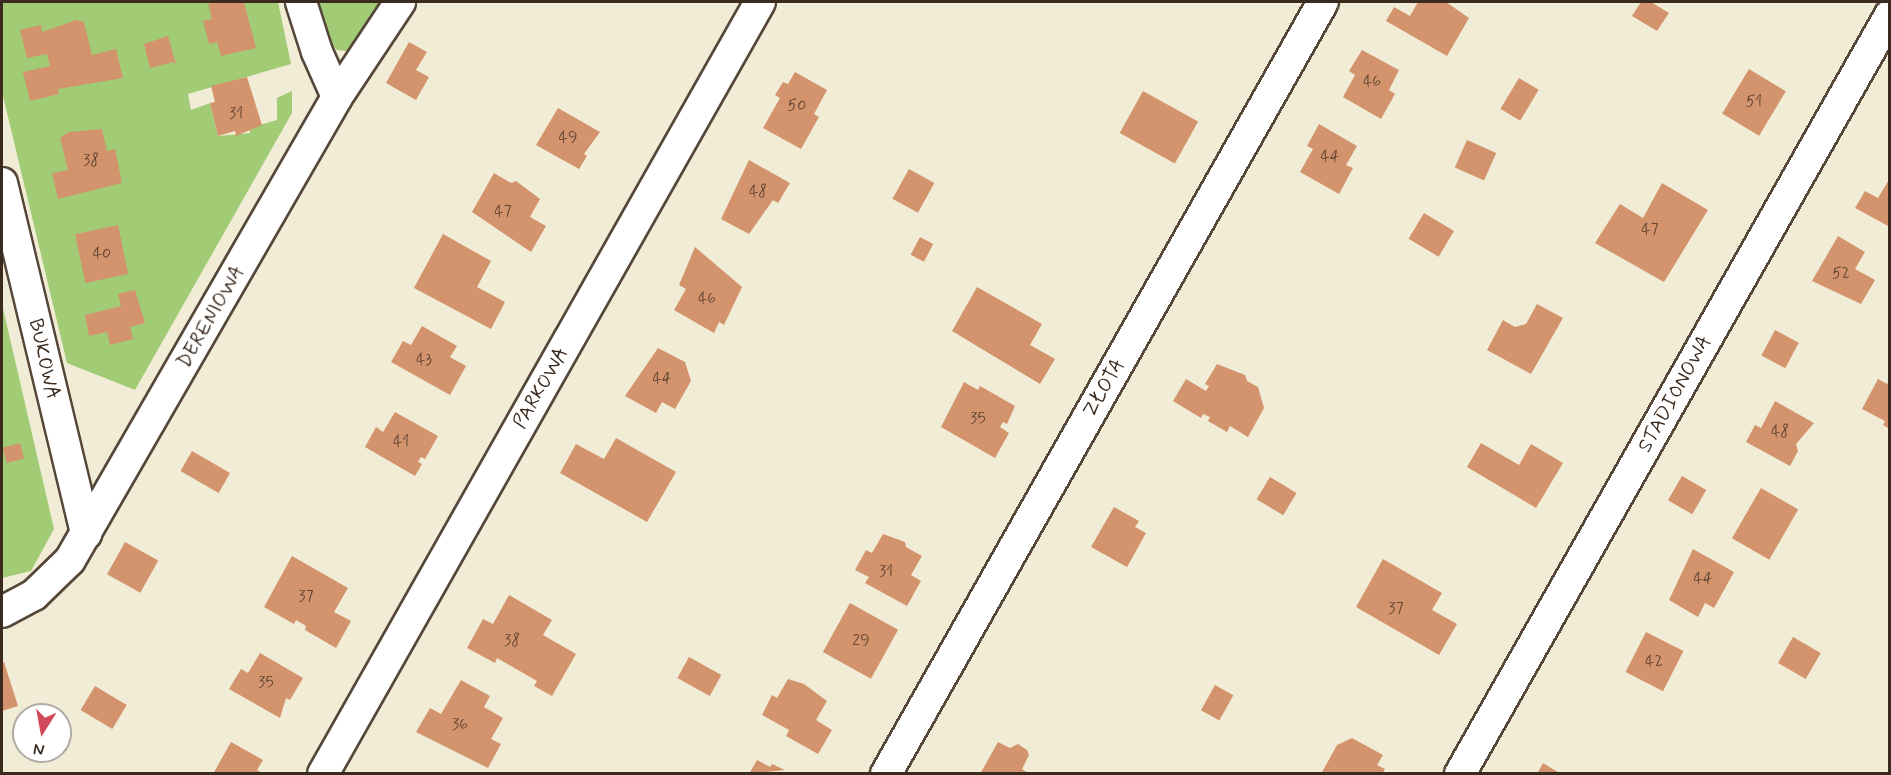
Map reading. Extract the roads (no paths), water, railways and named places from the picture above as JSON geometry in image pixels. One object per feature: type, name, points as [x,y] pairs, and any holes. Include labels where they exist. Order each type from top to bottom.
[{"type":"street","points":[[301,2],[316,52],[338,97]]},
{"type":"street","name":"DERENIOWA","points":[[2,612],[50,582],[86,534],[338,97],[400,2]]},
{"type":"street","name":"PARKOWA","points":[[323,774],[760,2]]},
{"type":"street","name":"ZŁOTA","points":[[886,774],[1323,2]]},
{"type":"street","name":"STADIONOWA","points":[[1460,774],[1890,15]]},
{"type":"street","name":"BUKOWA","points":[[2,183],[86,534]]}]
